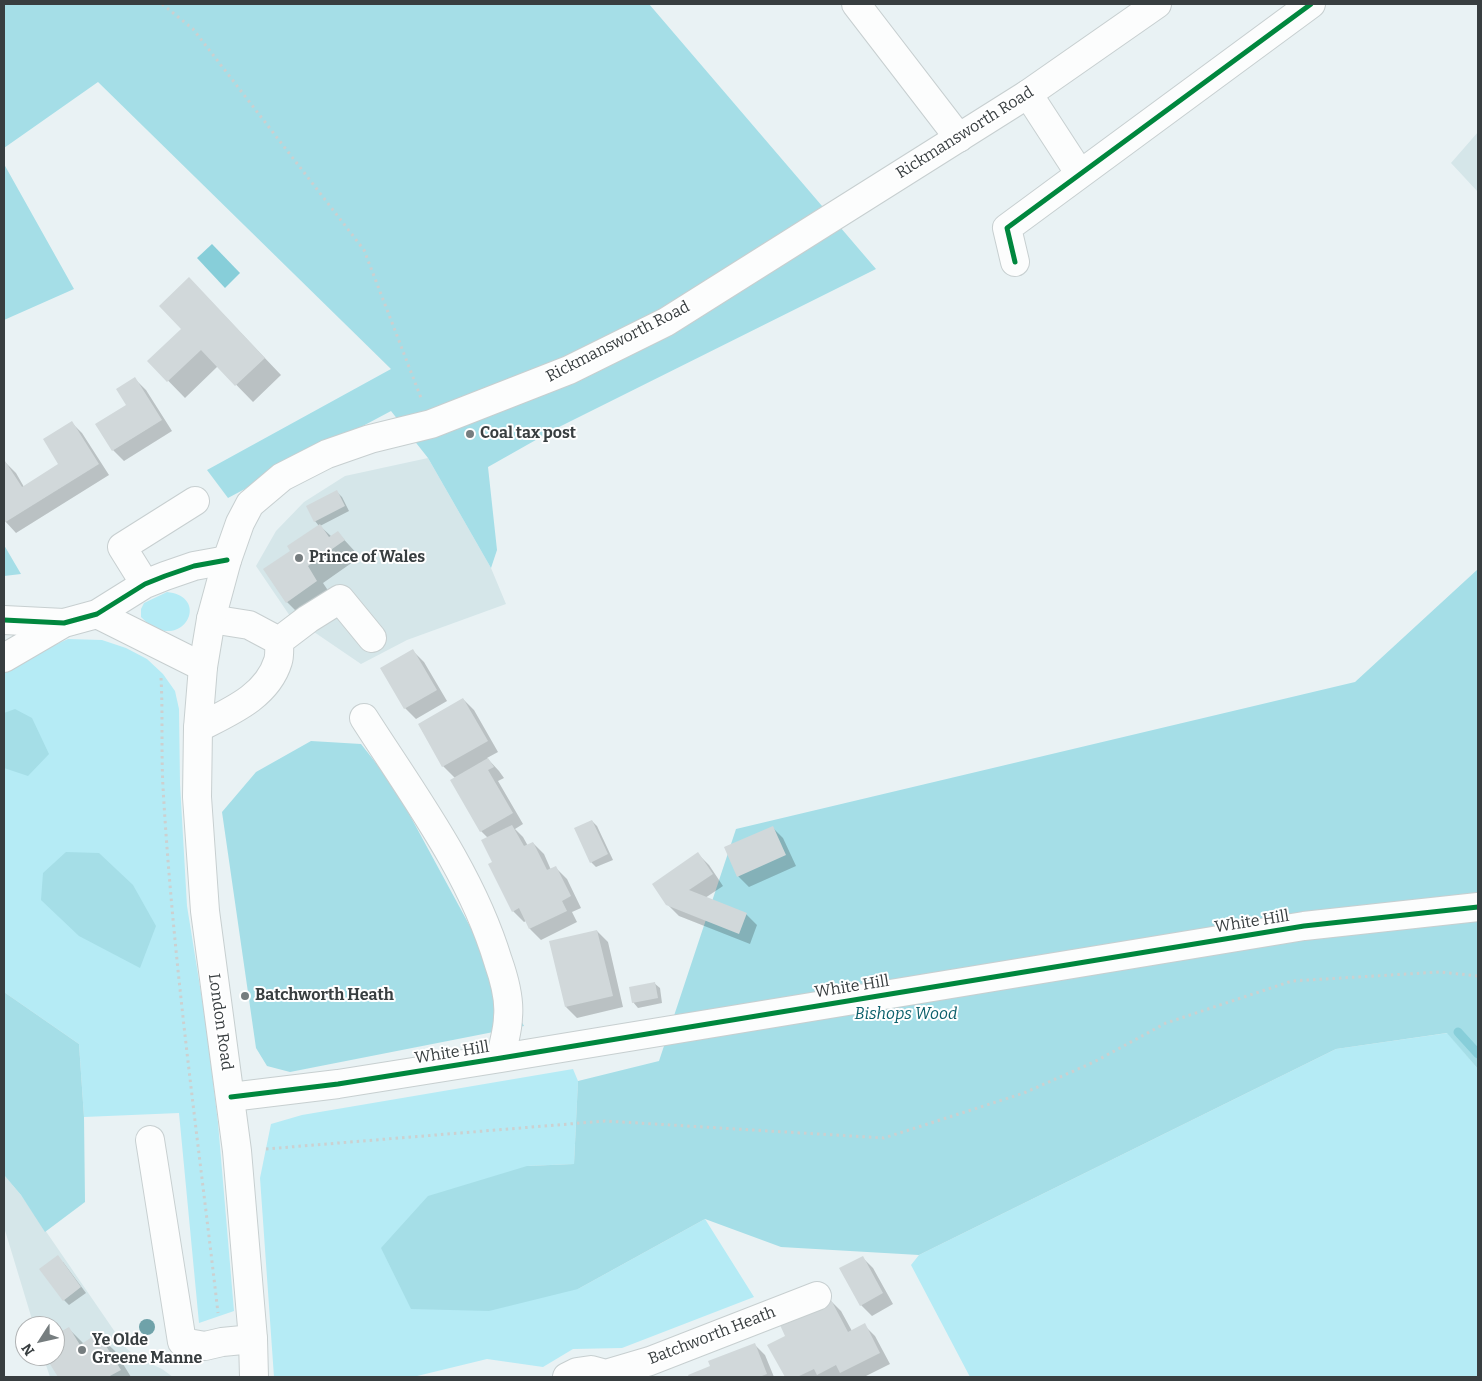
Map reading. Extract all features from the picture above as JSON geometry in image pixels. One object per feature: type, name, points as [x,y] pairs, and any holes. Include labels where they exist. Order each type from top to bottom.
[{"type":"street","points":[[856,4],[959,138]]},
{"type":"street","name":"Rickmansworth Road","points":[[203,667],[211,619],[227,560],[240,523],[250,504],[282,477],[326,454],[370,439],[431,424],[570,370],[666,322],[1028,94],[1157,4]]},
{"type":"street","points":[[1015,262],[1007,228],[1311,4]]},
{"type":"street","points":[[1028,94],[1080,174]]},
{"type":"street","points":[[145,584],[122,547],[196,502]]},
{"type":"street","points":[[4,658],[64,623],[97,614],[145,584],[194,566],[227,560]]},
{"type":"street","points":[[279,641],[308,618],[340,599],[372,638]]},
{"type":"street","points":[[97,614],[203,667]]},
{"type":"street","points":[[211,619],[249,625],[279,641]]},
{"type":"street","points":[[4,620],[64,623]]},
{"type":"street","points":[[198,728],[240,707],[266,684],[279,660],[279,641]]},
{"type":"street","name":"London Road","points":[[203,667],[198,728],[197,797],[205,911],[237,1151],[253,1339],[254,1377]]},
{"type":"street","points":[[364,718],[436,830],[464,879],[493,943],[505,983],[508,1016],[501,1058]]},
{"type":"street","name":"White Hill","points":[[230,1097],[338,1084],[1304,926],[1478,907]]},
{"type":"street","points":[[150,1140],[182,1342],[205,1346],[222,1342],[253,1339]]},
{"type":"street","name":"Batchworth Heath","points":[[567,1377],[576,1372],[591,1370],[606,1375],[650,1361],[817,1296]]},
{"type":"path","points":[[162,4],[193,29],[364,250],[423,403]]},
{"type":"path","points":[[264,1150],[605,1121],[884,1138],[1024,1092],[1094,1062],[1166,1023],[1292,981],[1440,972],[1478,976]]},
{"type":"path","points":[[200,1153],[222,1342]]},
{"type":"shaded area","points":[[1478,132],[1478,192],[1451,163]]},
{"type":"shaded area","points":[[212,244],[240,273],[225,288],[197,258]]},
{"type":"shaded area","points":[[428,458],[491,568],[506,604],[407,640],[361,664],[292,619],[256,566],[276,531],[304,502],[345,476]]},
{"type":"shaded area","points":[[167,592],[181,596],[188,604],[190,613],[186,622],[179,628],[168,631],[155,628],[141,617],[141,609],[144,603]]},
{"type":"shaded area","points":[[68,639],[102,640],[126,648],[147,659],[163,674],[175,691],[179,709],[180,784],[187,906],[206,1024],[218,1123],[234,1311],[199,1323],[179,1113],[84,1117],[79,1044],[4,992],[4,668]]},
{"type":"shaded area","points":[[1448,1033],[1478,1069],[1478,1377],[970,1377],[911,1265],[919,1255],[1336,1049]]},
{"type":"shaded area","points":[[573,1069],[578,1081],[574,1164],[527,1166],[578,1289],[705,1219],[754,1297],[622,1348],[573,1349],[543,1367],[487,1359],[413,1377],[274,1377],[260,1178],[271,1124],[302,1115]]},
{"type":"shaded area","points":[[4,1175],[21,1195],[126,1348],[138,1358],[162,1369],[173,1377],[50,1377],[46,1366],[65,1366],[65,1316],[31,1316],[4,1227]]},
{"type":"green space","points":[[4,4],[649,4],[876,269],[557,428],[488,467],[497,550],[491,568],[428,458],[391,411],[228,498],[207,470],[391,369],[98,82],[4,148]]},
{"type":"green space","points":[[4,164],[74,289],[4,320]]},
{"type":"green space","points":[[4,545],[21,574],[4,576]]},
{"type":"green space","name":"Bishops Wood","points":[[1478,569],[1478,1069],[1447,1033],[1336,1049],[919,1255],[781,1247],[705,1219],[578,1289],[489,1311],[411,1309],[381,1248],[428,1196],[527,1166],[574,1164],[578,1081],[659,1061],[736,829],[1355,682]]},
{"type":"green space","points":[[15,709],[32,718],[49,754],[28,776],[4,768],[4,713]]},
{"type":"green space","points":[[311,741],[361,744],[394,786],[524,1026],[290,1072],[267,1066],[256,1048],[222,812],[256,772]]},
{"type":"green space","points":[[66,852],[99,853],[133,885],[156,926],[140,968],[79,936],[41,900],[43,873]]},
{"type":"green space","points":[[4,992],[79,1044],[84,1117],[85,1202],[45,1232],[21,1195],[4,1175]]},
{"type":"building","points":[[189,277],[265,358],[235,386],[201,350],[167,382],[147,361],[181,329],[159,306]]},
{"type":"building","points":[[135,377],[162,420],[112,451],[95,424],[126,405],[116,389]]},
{"type":"building","points":[[72,421],[99,464],[4,523],[4,461],[22,487],[58,464],[43,439]]},
{"type":"building","points":[[337,490],[345,506],[314,522],[306,506]]},
{"type":"building","name":"Prince of Wales","points":[[320,524],[329,537],[338,531],[345,540],[308,566],[317,581],[286,603],[263,569],[290,551],[287,546]]},
{"type":"building","points":[[413,649],[437,690],[404,709],[380,668]]},
{"type":"building","points":[[463,698],[488,741],[442,767],[418,724]]},
{"type":"building","points":[[488,758],[494,767],[488,770],[513,813],[480,832],[450,780]]},
{"type":"building","points":[[592,820],[608,854],[590,863],[574,828]]},
{"type":"building","points":[[512,825],[524,846],[533,842],[547,870],[556,866],[571,896],[562,901],[567,911],[529,929],[519,908],[512,912],[488,864],[492,862],[481,840]]},
{"type":"building","points":[[773,826],[786,855],[737,877],[724,847]]},
{"type":"building","points":[[698,852],[713,874],[689,890],[747,913],[739,934],[666,905],[652,884]]},
{"type":"building","points":[[597,930],[613,996],[565,1007],[549,941]]},
{"type":"building","points":[[655,982],[658,998],[632,1003],[629,987]]},
{"type":"building","points":[[58,1255],[81,1287],[63,1301],[39,1269]]},
{"type":"building","points":[[863,1256],[883,1293],[860,1306],[839,1268]]},
{"type":"building","points":[[830,1298],[848,1332],[865,1323],[880,1353],[840,1373],[836,1365],[817,1375],[814,1369],[797,1377],[785,1377],[767,1345],[785,1336],[780,1325]]},
{"type":"building","name":"Ye Olde Greene Manne","points":[[69,1327],[80,1345],[98,1333],[121,1370],[108,1377],[58,1377],[51,1366],[65,1366],[65,1329]]},
{"type":"building","points":[[755,1343],[767,1374],[759,1377],[689,1377],[688,1375],[710,1366],[708,1361]]},
{"type":"waterway","points":[[1458,1032],[1478,1054]]},
{"type":"cycle path","points":[[1015,262],[1007,228],[1311,4]]},
{"type":"cycle path","points":[[4,620],[64,623],[97,614],[145,584],[165,576],[194,566],[227,560]]},
{"type":"cycle path","points":[[231,1097],[338,1084],[1304,926],[1478,907]]},
{"type":"place","name":"Coal tax post","points":[[470,434]]},
{"type":"place","name":"Prince of Wales","points":[[299,558]]},
{"type":"place","name":"Batchworth Heath","points":[[245,996]]},
{"type":"place","name":"Ye Olde Greene Manne","points":[[82,1350]]}]
